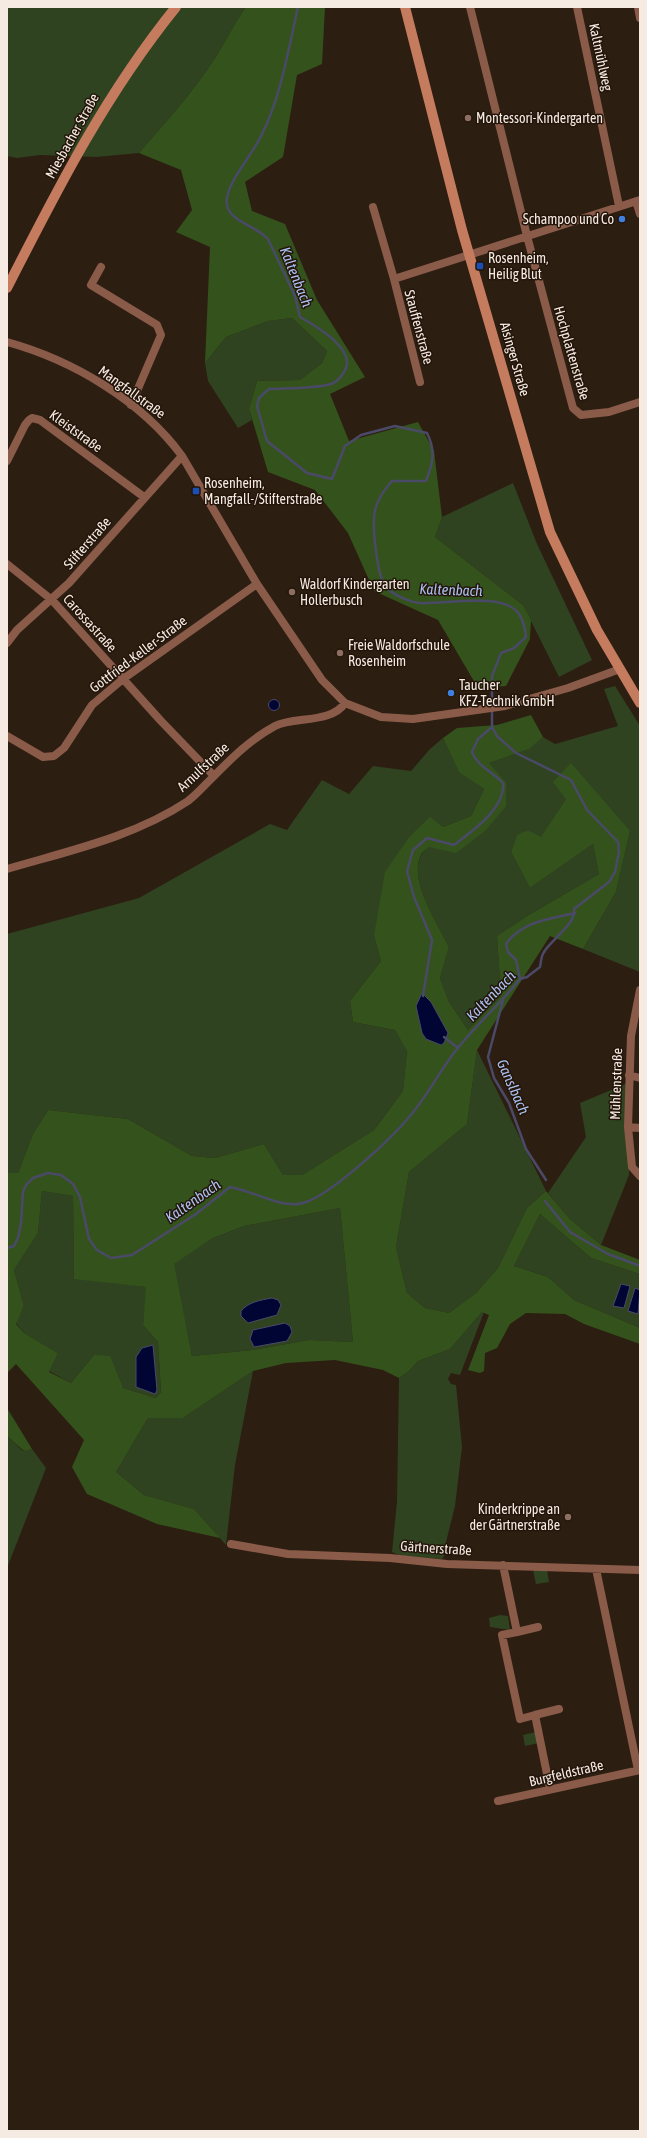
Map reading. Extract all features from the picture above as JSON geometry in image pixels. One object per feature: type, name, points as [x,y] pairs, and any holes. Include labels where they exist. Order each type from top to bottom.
[{"type":"main road","name":"Miesbacher Straße","points":[[7,288],[87,135],[146,44],[176,7]]},
{"type":"main road","name":"Aisinger Straße","points":[[405,7],[470,255],[550,532],[597,630],[640,703]]},
{"type":"street","name":"Hochplattenstraße","points":[[470,7],[527,236],[573,408],[581,415],[609,412],[640,402]]},
{"type":"street","name":"Kaltmühlweg","points":[[577,7],[619,206]]},
{"type":"street","points":[[638,7],[640,18]]},
{"type":"street","name":"Stauffenstraße","points":[[394,279],[638,200]]},
{"type":"street","points":[[638,200],[640,214]]},
{"type":"street","name":"Stauffenstraße","points":[[373,208],[394,279],[420,382]]},
{"type":"street","points":[[101,268],[91,285],[157,325],[161,335],[131,405]]},
{"type":"street","name":"Mangfallstraße","points":[[7,342],[34,349],[77,368],[131,405],[158,427],[182,456],[257,584],[322,680],[346,703],[381,717],[413,719],[505,706],[568,688],[620,669]]},
{"type":"street","name":"Kleiststraße","points":[[7,461],[25,425],[29,420],[36,418],[144,497]]},
{"type":"street","name":"Stifterstraße","points":[[7,643],[17,630],[52,600],[69,583],[182,456]]},
{"type":"street","name":"Carossastraße","points":[[7,564],[52,600],[123,679],[214,776]]},
{"type":"street","name":"Gottfried-Keller-Straße","points":[[7,736],[42,757],[54,756],[64,748],[92,705],[123,679],[257,584]]},
{"type":"street","name":"Arnulfstraße","points":[[7,869],[122,834],[151,823],[189,800],[245,745],[277,725],[320,718],[342,708],[346,703]]},
{"type":"street","name":"Mühlenstraße","points":[[640,990],[631,1036],[628,1127],[632,1167],[640,1176]]},
{"type":"street","points":[[629,1075],[640,1078]]},
{"type":"street","points":[[628,1127],[640,1128]]},
{"type":"street","name":"Gärtnerstraße","points":[[231,1544],[288,1554],[390,1558],[446,1564],[640,1570]]},
{"type":"street","points":[[503,1565],[517,1632]]},
{"type":"street","points":[[596,1569],[639,1770]]},
{"type":"street","points":[[538,1627],[502,1635],[520,1719],[559,1709]]},
{"type":"street","points":[[535,1715],[550,1789]]},
{"type":"street","name":"Burgfeldstraße","points":[[498,1801],[639,1770]]},
{"type":"green space","points":[[7,7],[246,7],[214,60],[193,90],[139,153],[96,157],[40,155],[17,158],[7,156]]},
{"type":"green space","points":[[246,7],[325,7],[322,64],[297,75],[283,157],[245,182],[252,211],[285,224],[317,300],[365,377],[330,394],[349,441],[418,422],[434,451],[442,517],[435,537],[523,605],[531,620],[530,639],[506,686],[478,688],[438,620],[374,591],[348,533],[315,490],[268,472],[249,409],[257,381],[300,380],[322,363],[327,351],[292,318],[268,321],[226,337],[205,363],[210,247],[176,232],[192,210],[181,170],[139,153],[193,90],[214,60]]},
{"type":"green space","points":[[292,318],[327,351],[322,363],[300,380],[257,381],[249,409],[252,420],[238,428],[208,381],[205,363],[226,337],[268,321]]},
{"type":"green space","points":[[513,483],[537,544],[592,660],[559,677],[523,605],[435,537],[442,517]]},
{"type":"green space","points":[[615,686],[640,726],[640,972],[583,949],[616,892],[630,831],[566,799],[541,838],[528,830],[517,836],[511,852],[530,888],[593,844],[599,874],[527,916],[497,936],[501,996],[468,1030],[449,1002],[440,978],[449,947],[430,911],[419,881],[418,868],[421,856],[429,847],[433,845],[485,831],[489,763],[528,749],[543,737],[555,744],[618,726],[604,689]]},
{"type":"green space","points":[[531,715],[543,737],[529,749],[489,763],[506,783],[506,806],[485,831],[456,853],[429,847],[423,852],[418,865],[418,877],[421,889],[449,947],[440,978],[449,1002],[468,1030],[501,996],[497,936],[527,916],[599,874],[593,844],[530,888],[511,852],[517,835],[528,830],[541,837],[566,799],[553,782],[571,763],[630,831],[616,892],[583,949],[550,936],[477,1050],[467,1124],[409,1172],[396,1247],[407,1293],[425,1308],[449,1313],[476,1293],[498,1268],[527,1208],[546,1191],[570,1219],[601,1245],[640,1260],[640,1274],[591,1258],[540,1214],[514,1266],[548,1277],[574,1300],[640,1328],[640,1344],[584,1324],[565,1314],[526,1313],[510,1324],[497,1348],[485,1353],[484,1371],[480,1373],[468,1370],[489,1315],[482,1312],[450,1349],[418,1361],[409,1371],[399,1378],[383,1370],[335,1360],[286,1363],[253,1371],[183,1418],[148,1418],[116,1472],[144,1495],[194,1509],[220,1538],[157,1524],[87,1494],[72,1467],[84,1440],[16,1364],[7,1373],[7,1173],[18,1173],[33,1134],[48,1110],[128,1119],[192,1156],[215,1158],[264,1144],[283,1175],[302,1175],[374,1130],[403,1091],[407,1051],[395,1030],[353,1022],[350,1001],[381,961],[374,936],[385,872],[410,836],[430,817],[443,827],[471,816],[484,789],[459,772],[443,738],[457,728],[497,725]],"holes":[[[422,994],[431,1002],[448,1033],[444,1043],[441,1045],[426,1039]],[[42,1191],[73,1196],[74,1279],[146,1287],[143,1325],[158,1342],[161,1392],[156,1398],[123,1388],[110,1356],[94,1355],[71,1383],[49,1372],[58,1353],[24,1333],[16,1324],[24,1306],[14,1270],[38,1233]],[[340,1208],[353,1342],[309,1340],[253,1350],[192,1356],[174,1264],[213,1238],[244,1226]]]},
{"type":"green space","points":[[443,738],[459,771],[484,789],[471,816],[443,827],[430,818],[410,836],[374,936],[381,961],[350,1001],[353,1022],[395,1030],[407,1050],[403,1091],[374,1130],[302,1175],[283,1175],[264,1144],[215,1158],[192,1156],[128,1119],[48,1110],[33,1134],[18,1173],[7,1173],[7,934],[139,898],[270,824],[287,830],[322,780],[349,794],[373,766],[411,771],[430,749]]},
{"type":"green space","points":[[477,1050],[546,1191],[527,1208],[498,1268],[476,1293],[449,1313],[425,1308],[407,1293],[396,1247],[409,1172],[467,1124]]},
{"type":"green space","points":[[628,1083],[629,1175],[601,1245],[570,1219],[548,1193],[586,1137],[580,1103]]},
{"type":"green space","points":[[42,1191],[73,1196],[74,1278],[147,1287],[143,1325],[158,1342],[161,1392],[156,1398],[123,1388],[94,1355],[71,1383],[49,1371],[58,1353],[24,1333],[16,1323],[24,1306],[14,1270],[38,1233]],"holes":[[[136,1357],[155,1394],[136,1387]]]},
{"type":"green space","points":[[340,1208],[353,1342],[309,1340],[253,1350],[192,1356],[173,1264],[213,1238],[244,1226]]},
{"type":"green space","points":[[540,1214],[591,1258],[640,1274],[640,1328],[574,1300],[548,1277],[514,1266]]},
{"type":"green space","points":[[482,1312],[484,1312],[460,1375],[451,1373],[448,1379],[451,1384],[456,1385],[462,1447],[455,1506],[444,1550],[444,1556],[442,1559],[401,1556],[392,1552],[397,1502],[399,1378],[409,1371],[418,1361],[450,1349]]},
{"type":"green space","points":[[253,1371],[235,1465],[226,1545],[194,1509],[144,1495],[116,1472],[148,1418],[183,1418]]},
{"type":"green space","points":[[7,1408],[32,1449],[24,1451],[7,1436]]},
{"type":"green space","points":[[7,1436],[23,1451],[32,1449],[46,1468],[7,1568]]},
{"type":"green space","points":[[533,1570],[547,1570],[549,1582],[536,1584]]},
{"type":"green space","points":[[500,1615],[508,1616],[510,1630],[490,1627],[489,1618]]},
{"type":"green space","points":[[536,1732],[539,1743],[525,1746],[523,1735]]},
{"type":"shaded area","points":[[272,700],[276,700],[278,701],[278,709],[272,710],[269,707],[269,703]]},
{"type":"shaded area","points":[[422,993],[431,1002],[448,1033],[444,1043],[441,1045],[426,1039],[422,1033],[416,1006]]},
{"type":"shaded area","points":[[621,1284],[630,1286],[624,1308],[613,1306]]},
{"type":"shaded area","points":[[635,1288],[640,1290],[638,1314],[628,1311]]},
{"type":"shaded area","points":[[272,1298],[278,1300],[281,1305],[277,1315],[248,1323],[241,1316],[241,1311],[247,1305]]},
{"type":"shaded area","points":[[285,1323],[290,1326],[292,1332],[287,1341],[254,1347],[250,1339],[253,1330]]},
{"type":"shaded area","points":[[153,1345],[157,1390],[155,1394],[136,1387],[136,1357],[142,1348]]},
{"type":"waterway","name":"Kaltenbach","points":[[7,1248],[14,1246],[18,1238],[21,1223],[23,1192],[26,1185],[33,1178],[48,1173],[61,1175],[73,1184],[80,1197],[89,1239],[97,1250],[111,1258],[132,1255],[196,1214],[230,1187],[276,1201],[294,1204],[303,1203],[329,1190],[360,1165],[401,1126],[416,1108],[451,1057],[465,1040],[520,979],[527,977],[540,967],[543,954],[547,947],[568,926],[572,920],[574,909],[609,882],[615,872],[619,852],[618,842],[587,810],[571,780],[516,753],[497,736],[492,727],[492,676],[501,653],[514,648],[526,637],[525,628],[519,614],[511,607],[500,603],[487,601],[430,603],[415,602],[394,594],[388,589],[382,579],[378,567],[375,543],[374,517],[377,502],[392,481],[426,481],[432,463],[432,446],[427,433],[395,426],[361,435],[345,446],[332,479],[307,473],[267,441],[257,406],[259,398],[269,389],[308,388],[331,384],[342,376],[347,364],[345,355],[333,339],[300,317],[295,296],[268,239],[233,216],[227,205],[229,189],[260,138],[279,91],[298,7]]},
{"type":"waterway","points":[[423,996],[432,940],[414,897],[407,871],[413,850],[427,838],[454,845],[470,833],[494,810],[499,801],[503,783],[481,765],[474,757],[472,752],[478,739],[492,727]]},
{"type":"waterway","points":[[520,979],[516,960],[508,952],[506,944],[520,930],[528,926],[546,919],[575,913]]},
{"type":"waterway","name":"Ganslbach","points":[[503,1000],[488,1057],[494,1078],[509,1103],[526,1149],[546,1180]]},
{"type":"waterway","points":[[444,1037],[458,1048]]},
{"type":"waterway","name":"Ganslbach","points":[[545,1201],[570,1232],[608,1254],[640,1266]]},
{"type":"place","name":"Montessori-Kindergarten","points":[[468,118]]},
{"type":"place","name":"Schampoo und Co","points":[[622,219]]},
{"type":"place","name":"Rosenheim, Heilig Blut","points":[[480,266]]},
{"type":"place","name":"Rosenheim, Mangfall-/Stifterstraße","points":[[196,491]]},
{"type":"place","name":"Waldorf Kindergarten Hollerbusch","points":[[292,592]]},
{"type":"place","name":"Freie Waldorfschule Rosenheim","points":[[340,653]]},
{"type":"place","name":"Taucher KFZ-Technik GmbH","points":[[451,693]]},
{"type":"place","name":"Kinderkrippe an der Gärtnerstraße","points":[[568,1517]]}]
